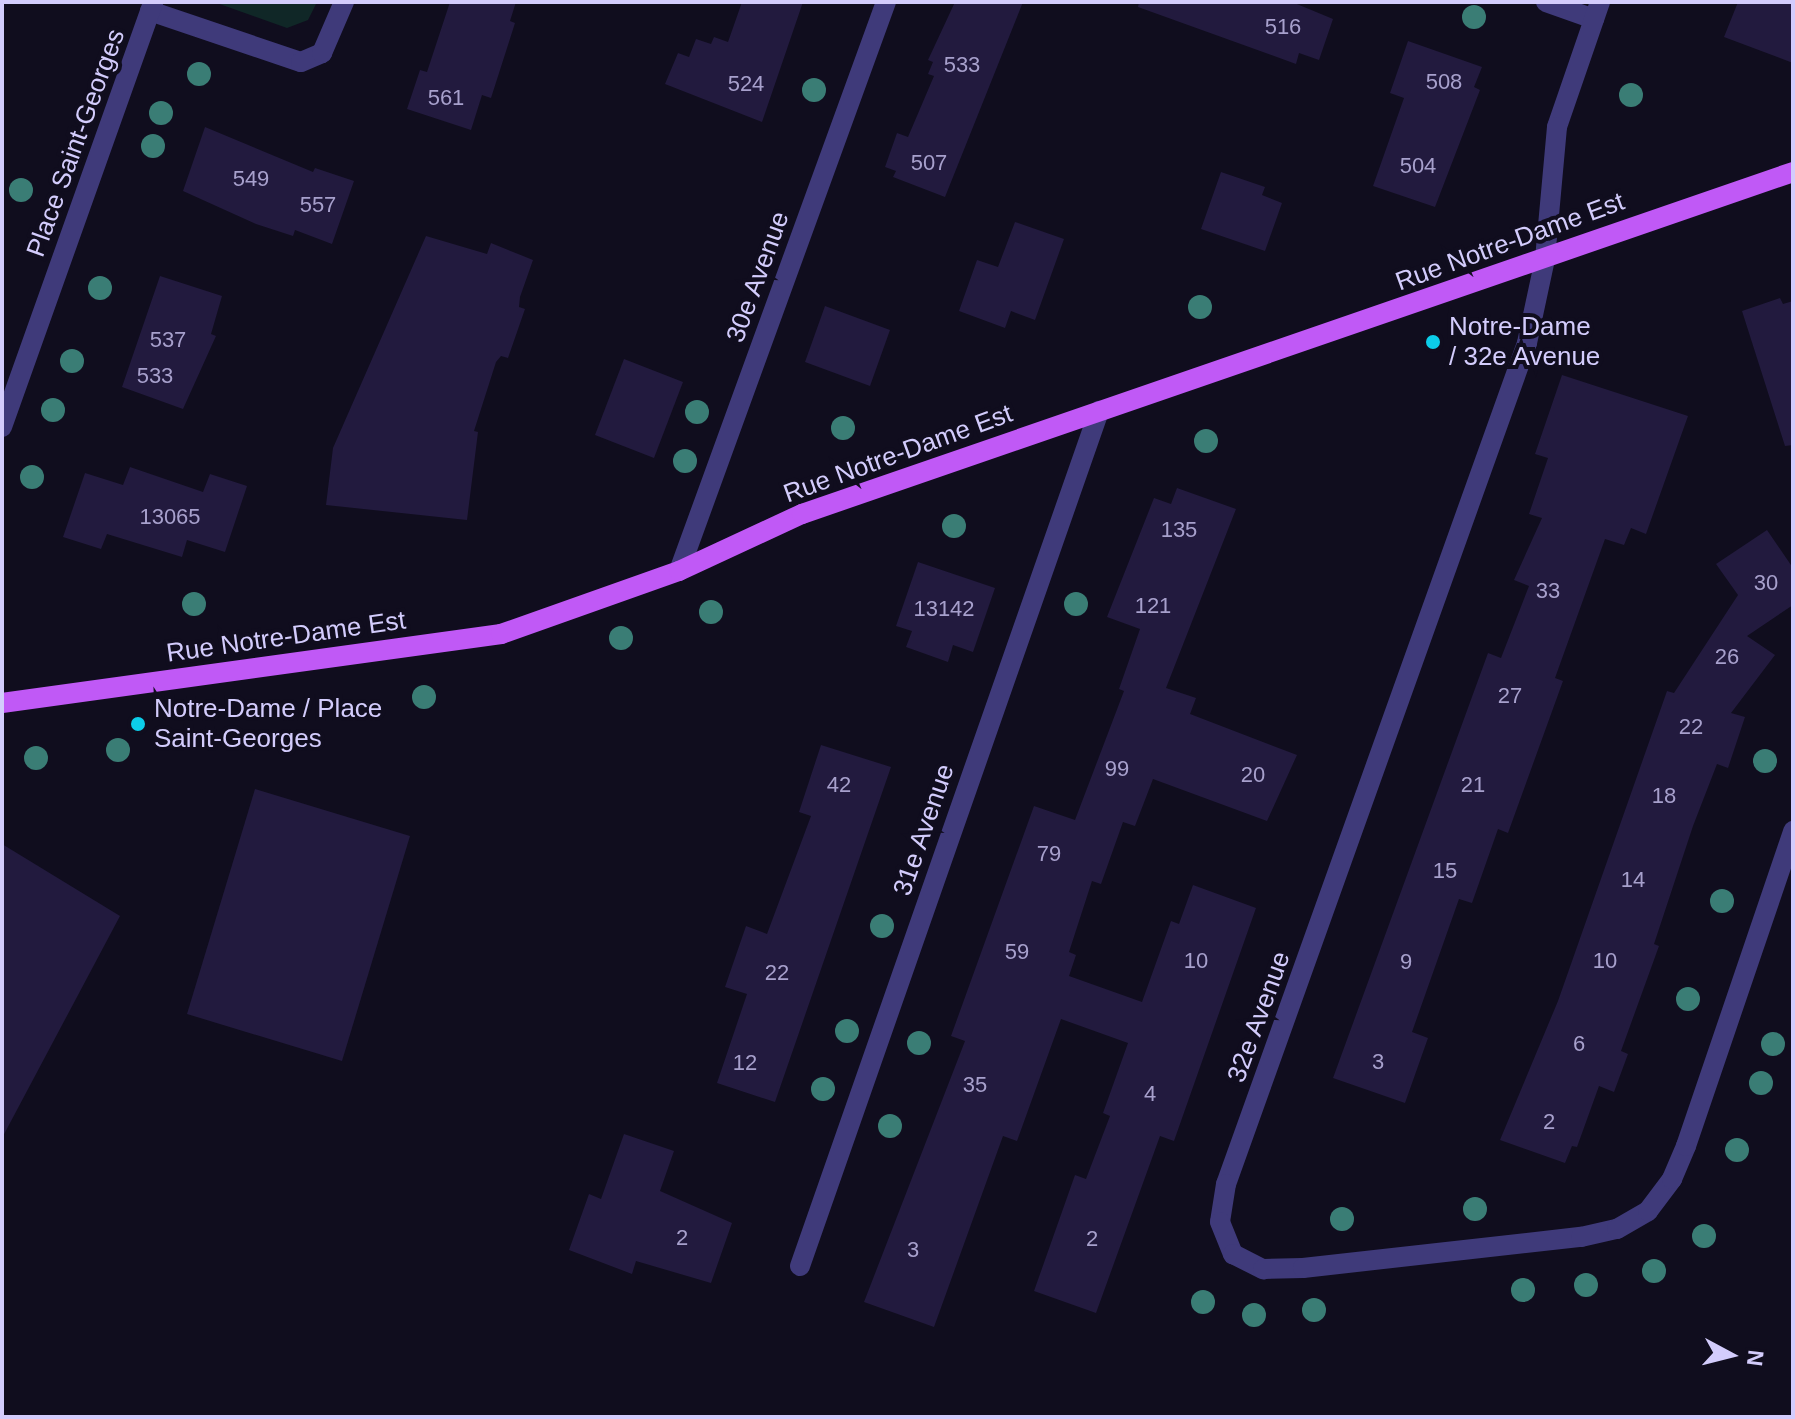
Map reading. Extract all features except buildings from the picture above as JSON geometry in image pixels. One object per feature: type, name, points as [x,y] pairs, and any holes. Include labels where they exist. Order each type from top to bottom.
[{"type":"main road","name":"Rue Notre-Dame Est","points":[[2,703],[501,634],[679,571],[802,514],[1793,172]]},
{"type":"street","name":"Place Saint-Georges","points":[[2,427],[152,6],[301,62],[322,53],[344,2]]},
{"type":"street","name":"30e Avenue","points":[[679,571],[886,2]]},
{"type":"street","points":[[1546,2],[1597,10]]},
{"type":"street","name":"32e Avenue","points":[[1597,10],[1557,127],[1545,259],[1527,343],[1226,1184],[1220,1222],[1233,1254],[1263,1269],[1303,1268],[1581,1237],[1617,1229],[1648,1211],[1672,1179],[1686,1146],[1793,831]]},
{"type":"street","name":"31e Avenue","points":[[800,1266],[1099,411]]},
{"type":"green space","points":[[214,2],[317,2],[308,20],[287,28]]},
{"type":"place","name":"Notre-Dame / 32e Avenue","points":[[1433,342]]},
{"type":"place","name":"Notre-Dame / Place Saint-Georges","points":[[138,724]]}]
